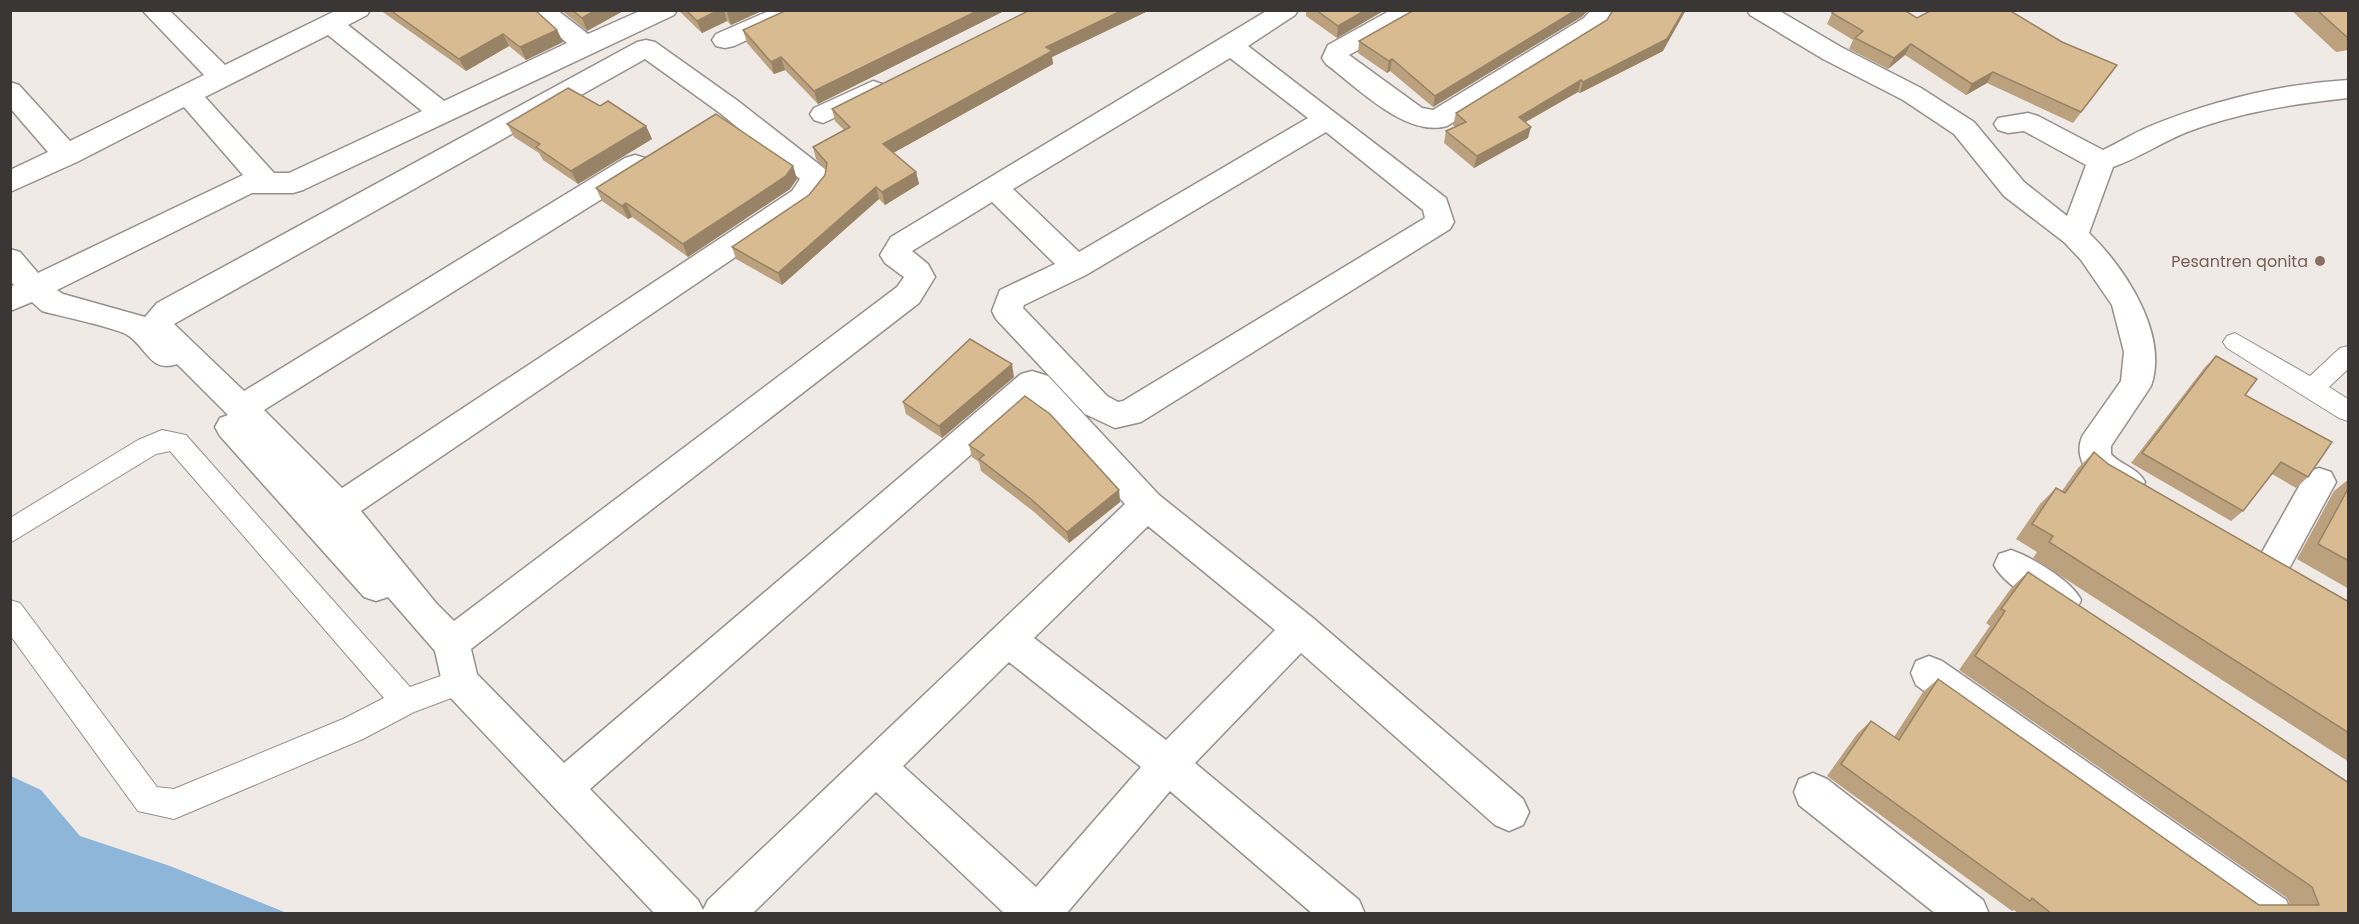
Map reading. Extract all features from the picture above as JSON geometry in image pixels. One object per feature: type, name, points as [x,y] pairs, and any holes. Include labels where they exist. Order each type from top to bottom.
[{"type":"street","points":[[154,10],[223,79]]},
{"type":"street","points":[[10,182],[189,96],[358,10]]},
{"type":"street","points":[[541,10],[585,45]]},
{"type":"street","points":[[22,294],[248,183],[293,183],[585,45],[665,10]]},
{"type":"street","points":[[725,40],[794,10]]},
{"type":"street","points":[[452,643],[908,295],[920,277],[918,272],[895,255],[901,244],[993,186],[1232,46],[1286,10]]},
{"type":"street","points":[[1411,10],[1337,51],[1335,58],[1414,116],[1437,120],[1593,24],[1605,10]]},
{"type":"street","points":[[1759,10],[1832,53],[1912,94],[1964,128],[2014,189],[2050,219],[2074,235],[2091,252],[2126,302],[2140,352],[2139,375],[2135,386],[2095,444],[2095,458],[2104,468],[2154,497]]},
{"type":"street","points":[[332,24],[441,112]]},
{"type":"street","points":[[1232,46],[1327,119],[1436,205],[1440,222],[1130,413],[1115,415],[1096,405],[1007,311],[1011,298],[1076,267],[1327,119]]},
{"type":"street","points":[[339,508],[802,198],[813,186],[815,176],[718,114],[651,50],[639,50],[168,311],[157,322],[160,328],[339,508],[423,614],[452,643],[460,682],[684,914]]},
{"type":"street","points":[[823,114],[897,78]]},
{"type":"street","points":[[2008,124],[2028,122],[2101,161],[2116,156],[2155,135],[2252,102],[2349,89]]},
{"type":"street","points":[[10,91],[67,155]]},
{"type":"street","points":[[189,96],[266,182]]},
{"type":"street","points":[[242,408],[658,151]]},
{"type":"street","points":[[2074,235],[2101,161]]},
{"type":"street","points":[[993,186],[1076,267]]},
{"type":"street","points":[[10,260],[22,294]]},
{"type":"street","points":[[22,294],[138,326],[374,584],[423,614]]},
{"type":"street","points":[[562,789],[1032,383],[1037,385],[1147,506],[1300,629],[1509,812]]},
{"type":"street","points":[[2276,567],[2319,482]]},
{"type":"street","points":[[722,914],[877,768],[1147,506]]},
{"type":"street","points":[[2011,565],[2090,617]]},
{"type":"street","points":[[877,768],[1037,914],[1168,765],[1300,629]]},
{"type":"street","points":[[1008,639],[1168,765],[1345,914]]},
{"type":"street","points":[[1929,673],[2272,914]]},
{"type":"street","points":[[1813,792],[1969,914]]},
{"type":"lane","points":[[2235,342],[2349,411]]},
{"type":"lane","points":[[2311,389],[2349,355]]},
{"type":"lane","points":[[10,532],[147,447],[162,440],[177,442],[405,702]]},
{"type":"lane","points":[[10,612],[149,801],[174,804],[353,729],[405,702],[460,682]]},
{"type":"water","points":[[11,776],[41,790],[80,836],[170,866],[287,913],[11,913]]},
{"type":"building","points":[[390,10],[535,10],[557,30],[520,47],[503,34],[459,59]]},
{"type":"building","points":[[572,10],[596,10],[582,18]]},
{"type":"building","points":[[686,10],[719,10],[697,21]]},
{"type":"building","points":[[787,10],[979,10],[814,91],[781,57],[771,62],[743,30]]},
{"type":"building","points":[[1030,10],[1123,10],[1046,47],[1052,51],[883,144],[916,172],[882,192],[876,187],[778,273],[732,247],[809,195],[825,175],[827,163],[813,147],[850,127],[832,109]]},
{"type":"building","points":[[1316,10],[1366,10],[1338,26]]},
{"type":"building","points":[[1414,10],[1576,10],[1435,96],[1392,59],[1389,61],[1359,41]]},
{"type":"building","points":[[1613,10],[1684,10],[1667,39],[1583,82],[1581,80],[1519,117],[1531,127],[1477,156],[1446,131],[1466,122],[1456,113],[1607,20]]},
{"type":"building","points":[[1836,10],[1904,10],[1917,18],[1932,10],[2009,10],[2062,42],[2117,65],[2081,112],[1993,72],[1972,84],[1911,44],[1894,58],[1855,38],[1863,31],[1832,13]]},
{"type":"building","points":[[2317,10],[2349,10],[2349,38],[2348,38]]},
{"type":"building","points":[[568,88],[600,106],[608,101],[646,126],[571,171],[536,147],[540,144],[507,124]]},
{"type":"building","points":[[716,114],[793,166],[786,176],[683,244],[626,203],[622,206],[596,188]]},
{"type":"building","points":[[970,339],[1012,364],[939,426],[903,402]]},
{"type":"building","points":[[2216,356],[2257,379],[2245,395],[2332,442],[2308,477],[2281,462],[2243,511],[2142,453]]},
{"type":"building","points":[[1025,396],[1050,414],[1119,490],[1067,532],[1031,499],[979,459],[984,455],[969,445]]},
{"type":"building","points":[[2094,452],[2108,464],[2349,602],[2349,733],[2049,542],[2053,536],[2032,524],[2056,488],[2065,493]]},
{"type":"building","points":[[2349,487],[2349,561],[2318,544]]},
{"type":"building","points":[[2028,572],[2349,783],[2349,914],[2052,914],[2032,898],[2030,901],[1841,764],[1871,721],[1899,740],[1938,679],[2259,905],[2319,905],[2312,887],[1975,656],[2005,611],[2001,609]]},
{"type":"place","name":"Pesantren qonita","points":[[2320,261]]}]
